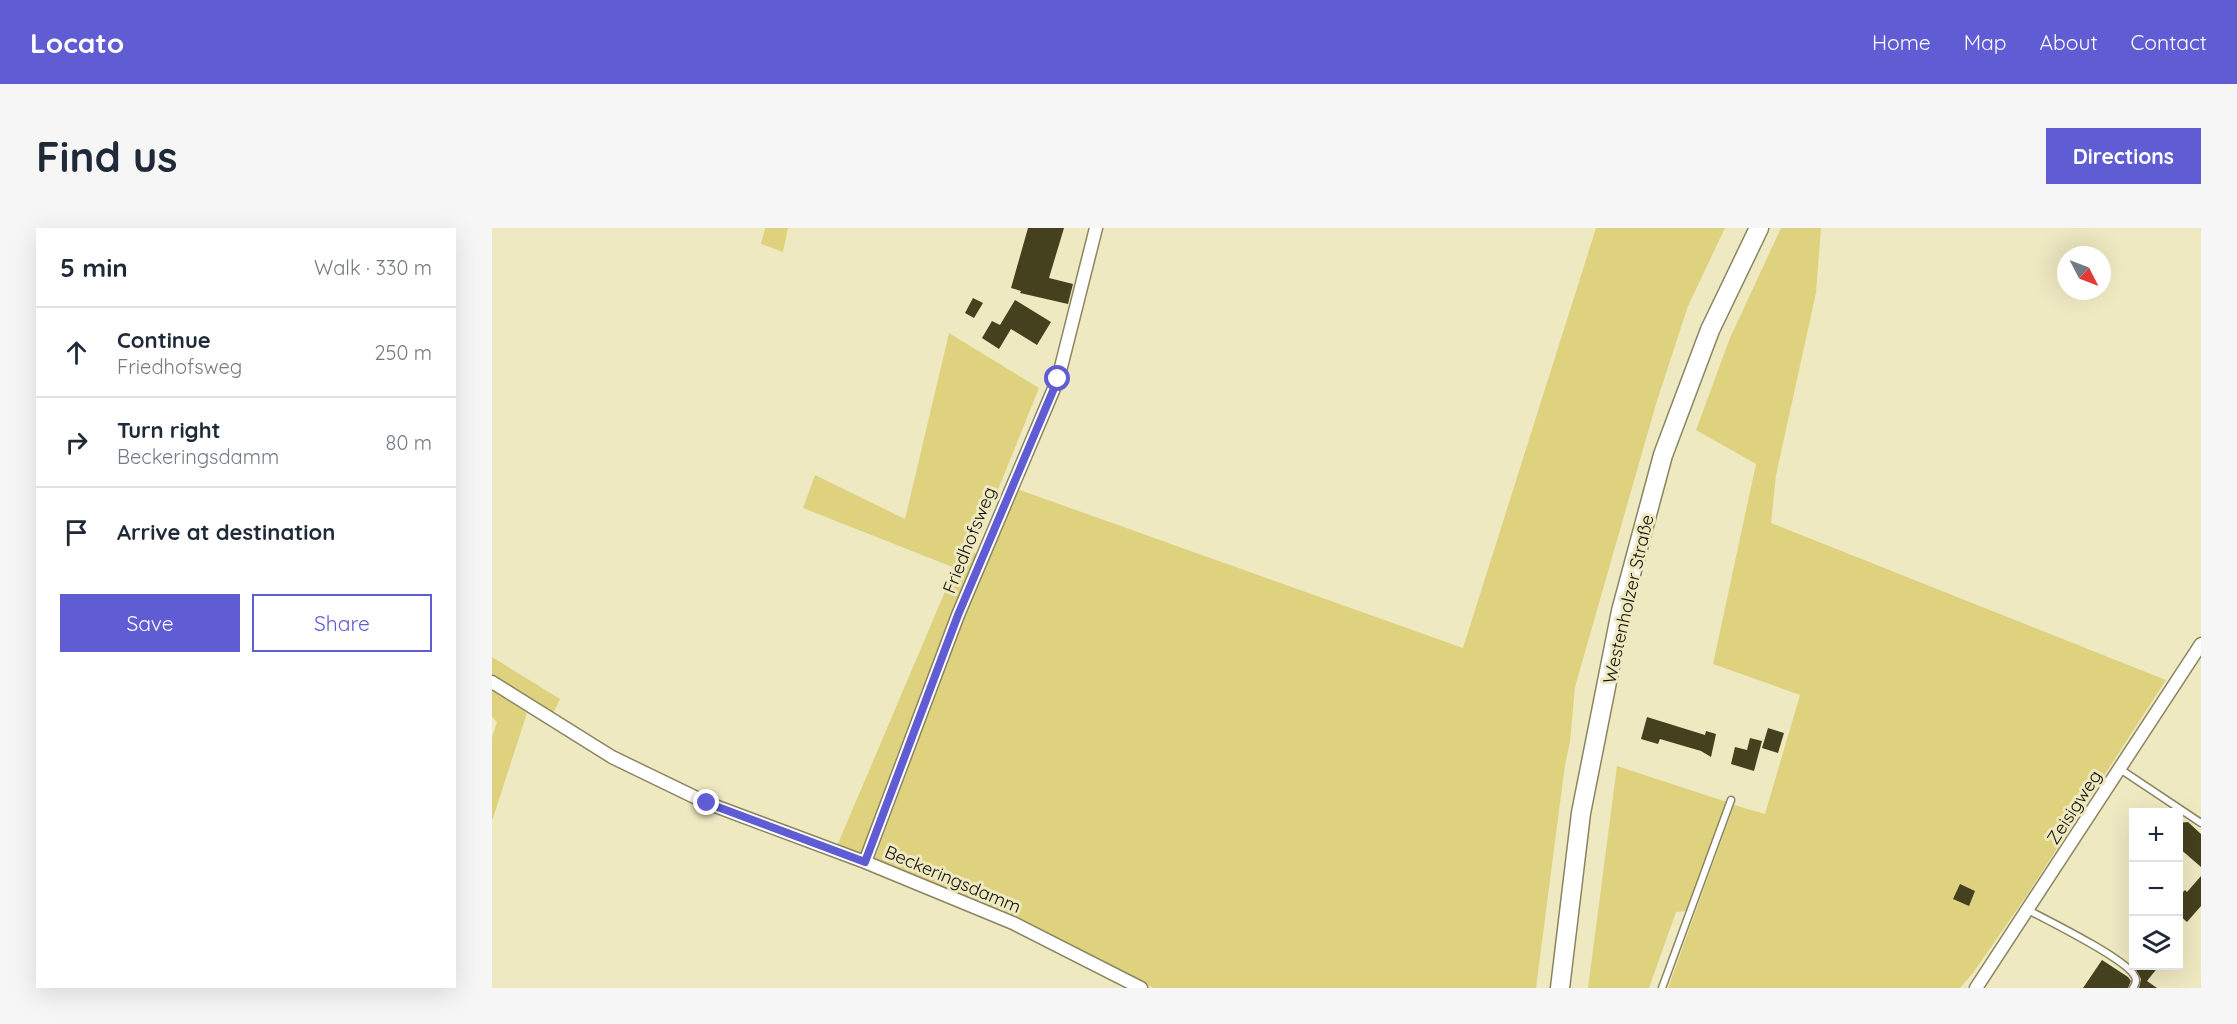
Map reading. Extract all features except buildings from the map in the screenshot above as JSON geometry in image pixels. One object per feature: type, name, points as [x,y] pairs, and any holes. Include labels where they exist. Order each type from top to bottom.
[{"type":"main road","name":"Westenholzer Straße","points":[[1560,988],[1581,813],[1621,611],[1663,456],[1710,330],[1759,228]]},
{"type":"street","name":"Friedhofsweg","points":[[865,862],[962,604],[1058,379],[1096,228]]},
{"type":"street","name":"Zeisigweg","points":[[1976,988],[2201,644]]},
{"type":"street","name":"Beckeringsdamm","points":[[492,682],[622,762],[707,803],[865,862],[1013,923],[1141,988]]},
{"type":"lane","points":[[2120,769],[2201,823]]},
{"type":"lane","points":[[1662,988],[1731,800]]},
{"type":"lane","points":[[2028,910],[2120,961],[2135,975],[2136,984],[2133,988]]},
{"type":"shaded area","points":[[765,228],[788,228],[783,252],[761,244]]},
{"type":"shaded area","points":[[1596,228],[1725,228],[1688,306],[1656,404],[1575,687],[1570,742],[1565,765],[1536,988],[1153,988],[1018,919],[874,861],[963,617],[1017,489],[1463,648]]},
{"type":"shaded area","points":[[1781,228],[1821,228],[1816,293],[1776,475],[1771,523],[2166,680],[2025,898],[1960,988],[1668,988],[1734,805],[1765,814],[1800,695],[1713,664],[1756,464],[1696,430],[1730,338]]},
{"type":"shaded area","points":[[949,333],[1039,388],[973,552],[978,555],[864,857],[837,846],[955,568],[803,508],[815,475],[905,519]]},
{"type":"shaded area","points":[[492,657],[560,699],[553,714],[492,676]]},
{"type":"shaded area","points":[[492,690],[527,713],[492,821],[492,737],[497,722],[492,717]]},
{"type":"shaded area","points":[[1617,766],[1727,802],[1687,911],[1676,912],[1649,988],[1588,988]]},
{"type":"route","points":[[707,803],[865,862],[958,615],[1058,379]]}]
